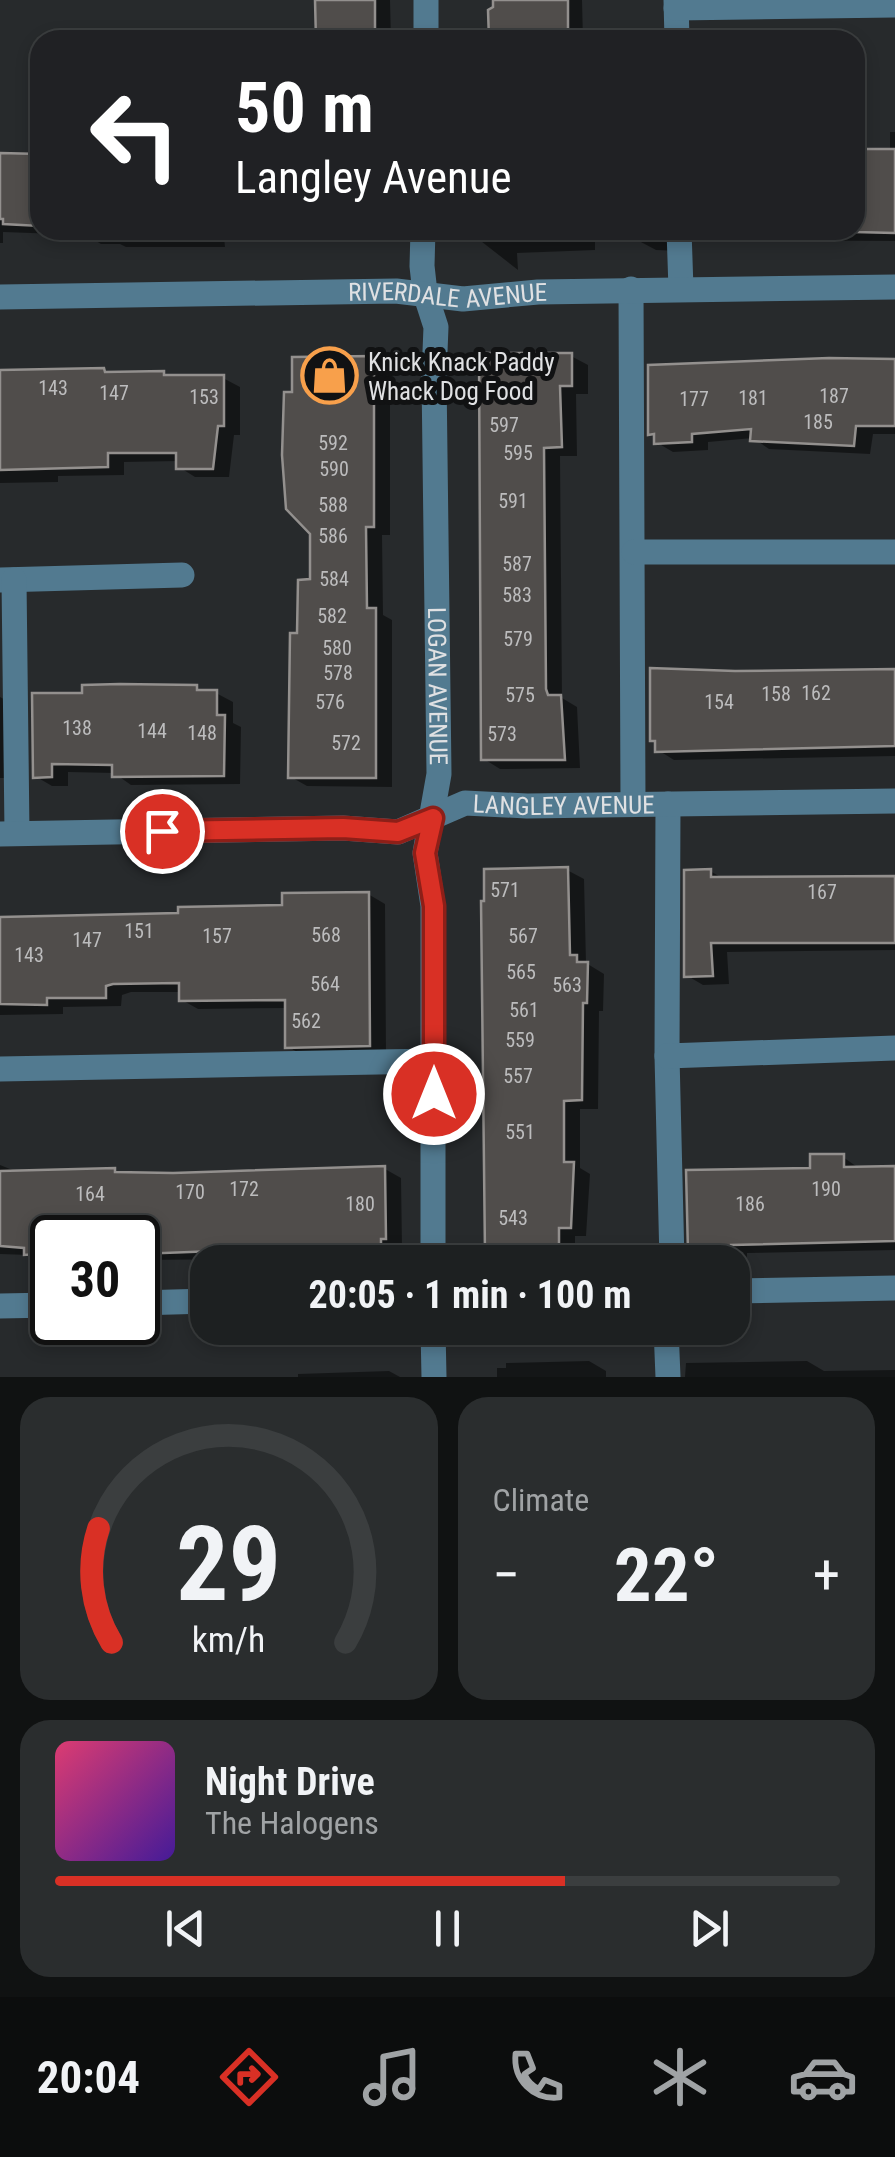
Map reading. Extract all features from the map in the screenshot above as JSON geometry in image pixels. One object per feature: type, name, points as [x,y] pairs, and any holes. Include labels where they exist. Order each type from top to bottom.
[{"type":"street","points":[[426,0],[426,30]]},
{"type":"street","points":[[677,30],[676,4],[895,5]]},
{"type":"street","name":"LOGAN AVENUE","points":[[423,240],[426,293],[436,327],[439,774],[425,853],[434,906],[433,1245]]},
{"type":"street","points":[[679,240],[681,289]]},
{"type":"street","name":"RIVERDALE AVENUE","points":[[0,297],[426,293],[463,299],[631,289],[895,287]]},
{"type":"street","points":[[631,289],[633,804]]},
{"type":"street","points":[[634,552],[895,552]]},
{"type":"street","points":[[8,833],[7,580],[182,575]]},
{"type":"street","name":"LANGLEY AVENUE","points":[[8,833],[343,828],[398,832],[465,803],[481,802],[527,806],[895,801]]},
{"type":"street","points":[[668,804],[667,1056],[672,1245]]},
{"type":"street","points":[[667,1056],[895,1048]]},
{"type":"street","points":[[0,1069],[434,1061]]},
{"type":"street","points":[[750,1291],[895,1288]]},
{"type":"street","points":[[160,1302],[190,1302]]},
{"type":"street","points":[[0,1306],[30,1305]]},
{"type":"street","points":[[433,1345],[434,1377]]},
{"type":"street","points":[[667,1345],[668,1377]]},
{"type":"building","points":[[315,0],[375,0],[375,30],[316,30]]},
{"type":"building","points":[[493,0],[568,0],[568,30],[489,30],[488,10],[493,7]]},
{"type":"building","points":[[865,149],[895,149],[895,233],[865,232]]},
{"type":"building","points":[[0,153],[30,154],[30,225],[3,224]]},
{"type":"building","points":[[479,353],[572,353],[572,386],[560,386],[562,447],[544,448],[546,689],[548,695],[561,695],[565,760],[481,760]]},
{"type":"building","points":[[374,356],[374,527],[366,527],[367,608],[376,608],[376,778],[288,778],[290,633],[297,633],[298,580],[310,579],[310,534],[286,509],[282,455],[284,392],[292,392],[292,357]]},
{"type":"building","points":[[895,359],[895,426],[856,426],[854,446],[750,441],[751,429],[692,434],[692,442],[654,444],[654,434],[648,435],[648,365]]},
{"type":"building","points":[[104,368],[105,372],[224,375],[224,426],[218,426],[213,469],[176,469],[176,453],[108,453],[108,467],[0,470],[0,370]]},
{"type":"building","points":[[650,668],[895,669],[895,746],[655,752],[655,741],[650,741]]},
{"type":"building","points":[[82,685],[197,685],[197,690],[217,690],[217,715],[225,715],[224,776],[112,777],[112,765],[52,764],[52,777],[33,778],[32,693],[82,693]]},
{"type":"building","points":[[568,867],[570,955],[577,955],[577,962],[588,962],[587,1003],[583,1003],[582,1100],[564,1101],[564,1162],[574,1162],[571,1228],[559,1228],[559,1245],[485,1245],[481,901],[484,869]]},
{"type":"building","points":[[711,869],[711,877],[895,876],[895,943],[711,943],[713,976],[684,977],[684,870]]},
{"type":"building","points":[[369,892],[370,1046],[285,1048],[285,1000],[179,1001],[179,983],[113,984],[106,986],[106,998],[47,998],[47,1005],[0,1004],[0,917],[178,913],[178,907],[282,905],[282,893]]},
{"type":"building","points":[[810,1154],[844,1154],[844,1167],[895,1166],[895,1241],[688,1245],[686,1170],[810,1168]]},
{"type":"building","points":[[385,1166],[386,1239],[381,1239],[381,1245],[190,1245],[190,1252],[160,1253],[160,1215],[30,1215],[30,1255],[24,1255],[24,1248],[0,1246],[0,1171],[115,1168],[115,1172]]},
{"type":"place","name":"Knick Knack Paddy Whack Dog Food","points":[[329,376]]},
{"type":"route","points":[[162,831],[343,828],[398,832],[433,818],[425,853],[434,906],[434,1094]]}]
